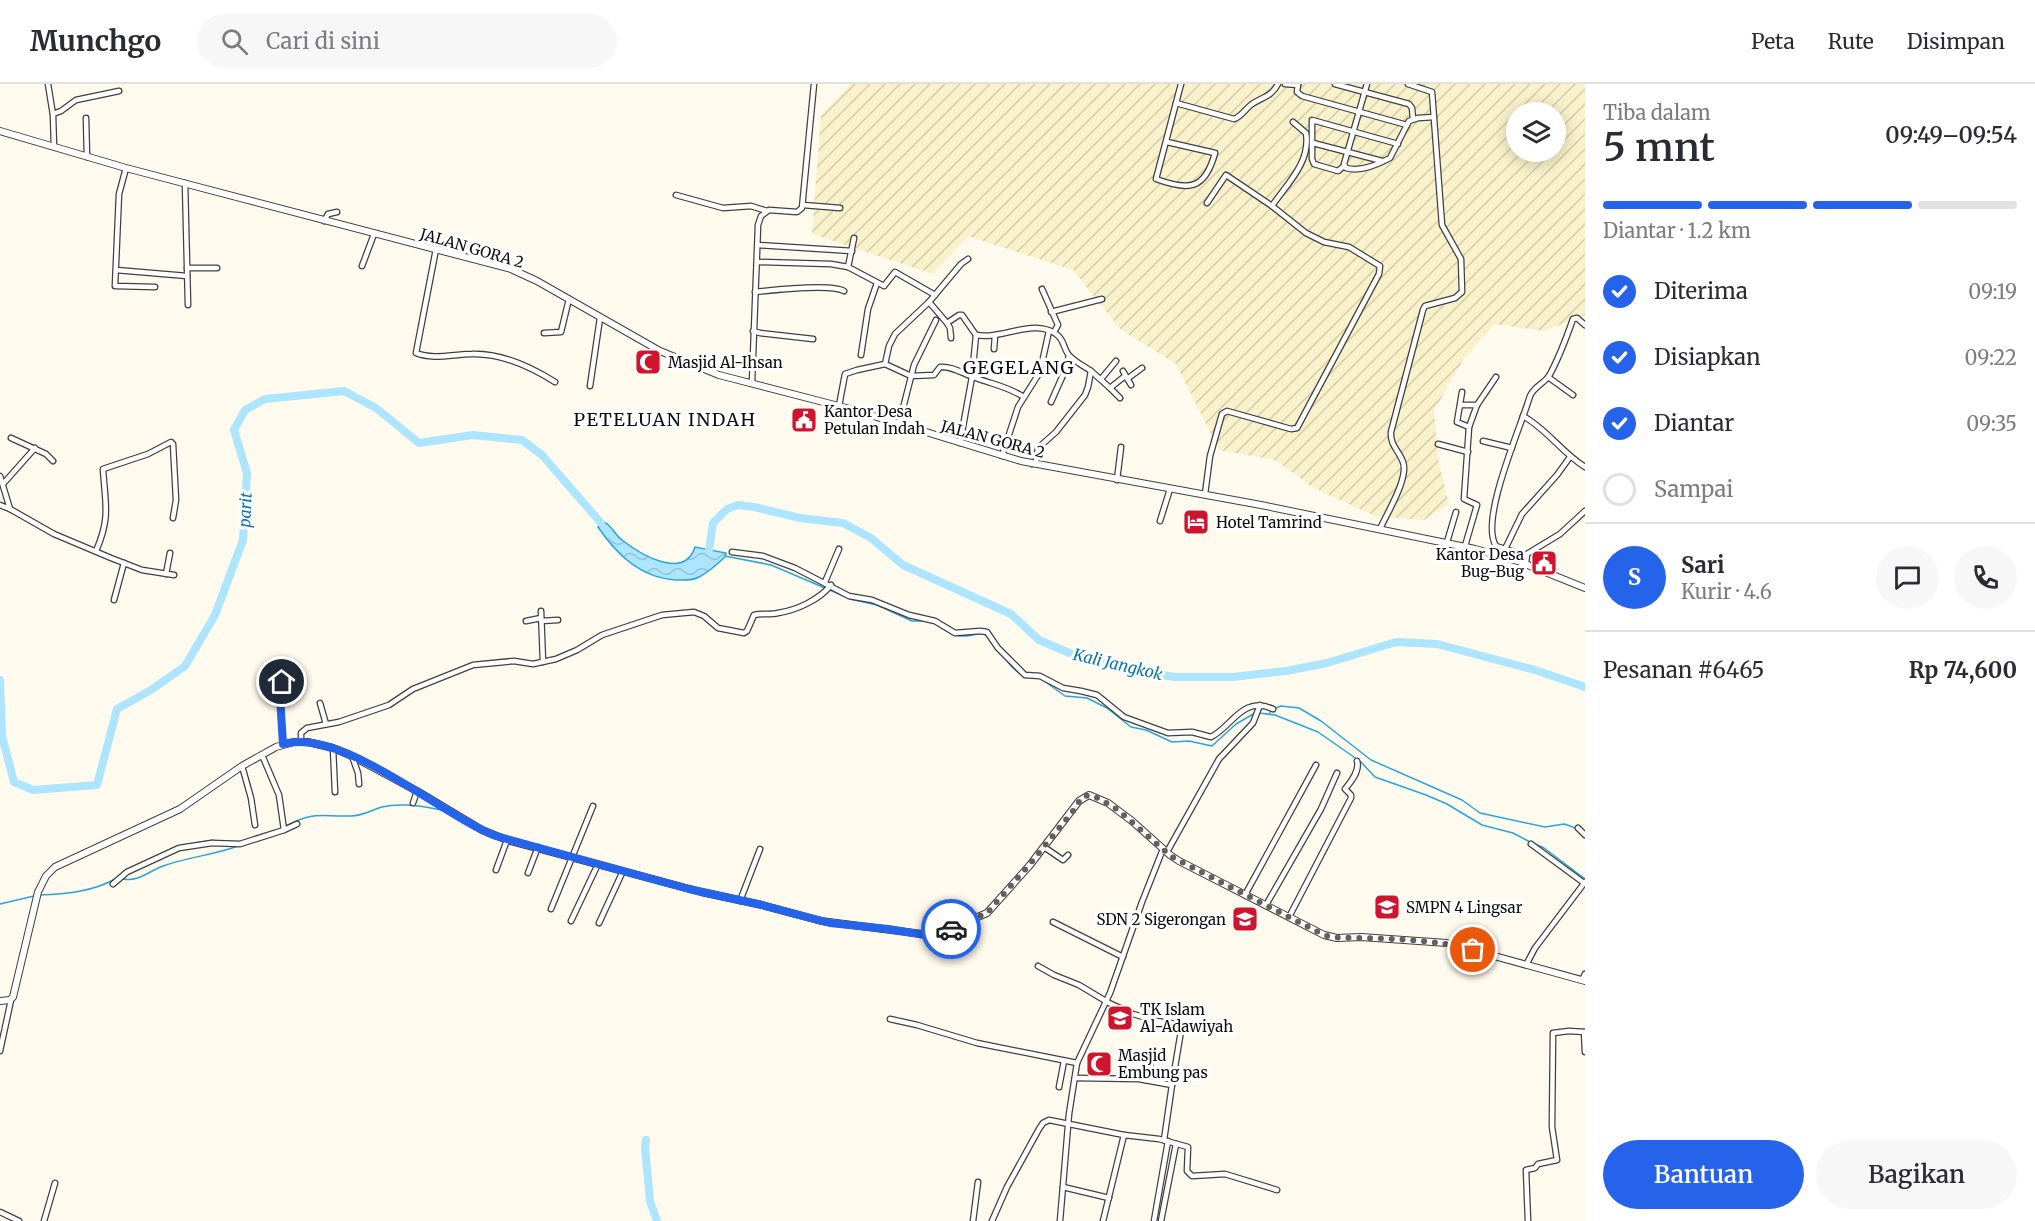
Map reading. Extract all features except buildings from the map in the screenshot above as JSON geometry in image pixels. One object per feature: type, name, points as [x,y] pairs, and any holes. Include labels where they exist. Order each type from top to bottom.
[{"type":"street","points":[[48,84],[53,116],[54,147]]},
{"type":"street","points":[[752,383],[759,222],[767,211],[773,209],[797,212],[803,206],[814,84]]},
{"type":"street","points":[[1167,142],[1215,153],[1210,171],[1199,181],[1187,187],[1172,185],[1156,179],[1181,84]]},
{"type":"street","points":[[1176,103],[1234,119],[1250,105],[1268,97],[1278,84]]},
{"type":"street","points":[[1285,84],[1298,85],[1297,92],[1302,96],[1407,125]]},
{"type":"street","points":[[1335,84],[1409,104],[1412,108],[1413,119]]},
{"type":"street","points":[[1367,84],[1354,132],[1347,152],[1344,166],[1338,171],[1314,164],[1312,120],[1354,132],[1398,144]]},
{"type":"street","points":[[1408,84],[1432,92]]},
{"type":"street","points":[[1380,529],[1405,472],[1403,461],[1392,443],[1391,432],[1423,310],[1425,306],[1455,298],[1462,292],[1461,259],[1442,225],[1432,92],[1434,84]]},
{"type":"street","points":[[53,116],[76,100],[119,91]]},
{"type":"street","points":[[1344,166],[1358,170],[1390,158],[1407,125],[1413,119],[1434,117]]},
{"type":"street","points":[[86,118],[87,157]]},
{"type":"street","points":[[1272,206],[1302,164],[1305,155],[1308,141],[1306,134],[1293,122]]},
{"type":"street","name":"JALAN GORA 2","points":[[0,131],[126,168],[512,269],[660,351],[696,367],[839,406],[1002,456],[1032,464],[1205,494],[1504,553],[1585,588]]},
{"type":"street","points":[[1313,143],[1384,161]]},
{"type":"street","points":[[126,168],[119,194],[116,287],[155,287]]},
{"type":"street","points":[[1205,494],[1210,456],[1222,414],[1227,411],[1291,429],[1297,428],[1380,271],[1377,263],[1359,252],[1324,242],[1306,233],[1272,206],[1226,175],[1207,203]]},
{"type":"street","points":[[185,183],[188,305]]},
{"type":"street","points":[[676,195],[723,208],[751,206],[767,211]]},
{"type":"street","points":[[803,206],[840,208]]},
{"type":"street","points":[[324,221],[328,214],[337,212]]},
{"type":"street","points":[[362,266],[374,234]]},
{"type":"street","points":[[848,267],[854,238]]},
{"type":"street","points":[[758,245],[852,251]]},
{"type":"street","points":[[436,249],[416,353],[434,356],[483,354],[525,366],[555,382]]},
{"type":"street","points":[[885,364],[892,338],[968,259]]},
{"type":"street","points":[[758,262],[831,264],[848,267],[886,286],[895,272],[935,295]]},
{"type":"street","points":[[187,268],[218,268]]},
{"type":"street","points":[[116,270],[188,276]]},
{"type":"street","points":[[861,355],[868,309],[877,282]]},
{"type":"street","points":[[755,292],[827,287],[844,291]]},
{"type":"street","points":[[1002,456],[1016,411],[1040,372],[1051,332],[1058,325],[1042,289]]},
{"type":"street","points":[[1051,312],[1102,298]]},
{"type":"street","points":[[544,333],[561,332],[569,299]]},
{"type":"street","points":[[929,302],[947,323],[951,338]]},
{"type":"street","points":[[947,323],[960,315],[976,335],[972,377],[960,443]]},
{"type":"street","points":[[590,386],[600,318]]},
{"type":"street","points":[[1585,326],[1577,318],[1573,319],[1562,350],[1548,378],[1532,391],[1504,468],[1491,525],[1494,543],[1504,553],[1526,556],[1560,534],[1585,511]]},
{"type":"street","points":[[899,424],[918,354],[936,321]]},
{"type":"street","points":[[976,335],[995,336],[1033,328],[1051,332],[1061,338],[1068,356],[1101,379],[1120,398]]},
{"type":"street","points":[[753,331],[813,339]]},
{"type":"street","points":[[994,349],[995,336]]},
{"type":"street","points":[[1051,402],[1063,375],[1068,356]]},
{"type":"street","points":[[1101,379],[1116,361]]},
{"type":"street","points":[[839,406],[845,374],[885,364],[911,375],[934,375],[940,367],[947,367],[1005,386],[1024,397]]},
{"type":"street","points":[[1110,388],[1125,375],[1142,368]]},
{"type":"street","points":[[1032,464],[1036,461],[1038,448],[1056,432],[1085,395],[1091,371]]},
{"type":"street","points":[[1125,375],[1131,385]]},
{"type":"street","points":[[1465,546],[1477,505],[1464,499],[1469,427],[1477,405],[1496,377]]},
{"type":"street","points":[[1548,378],[1573,395]]},
{"type":"street","points":[[1462,392],[1457,423],[1469,427]]},
{"type":"street","points":[[1461,405],[1477,405]]},
{"type":"street","points":[[1523,416],[1533,422],[1570,457],[1585,467]]},
{"type":"street","points":[[11,438],[46,454],[53,461]]},
{"type":"street","points":[[1483,441],[1512,448]]},
{"type":"street","points":[[96,551],[105,531],[107,518],[103,469],[148,454],[169,442],[173,444],[176,500],[173,518]]},
{"type":"street","points":[[1438,444],[1468,452]]},
{"type":"street","points":[[1118,480],[1121,447]]},
{"type":"street","points":[[3,484],[35,448]]},
{"type":"street","points":[[1504,553],[1522,514],[1570,457]]},
{"type":"street","points":[[0,476],[10,509]]},
{"type":"street","points":[[1160,521],[1170,489]]},
{"type":"street","points":[[0,505],[54,534],[124,563],[142,570],[174,575]]},
{"type":"street","points":[[1447,543],[1456,512]]},
{"type":"street","points":[[825,582],[839,549]]},
{"type":"street","points":[[732,552],[766,557],[803,571],[849,596],[872,600],[909,615],[939,622],[955,633],[987,632],[1008,659],[1025,675],[1040,676],[1063,688],[1096,695],[1124,717],[1170,734],[1192,732],[1210,737],[1216,735],[1238,714],[1260,706],[1273,709]]},
{"type":"street","points":[[166,574],[170,553]]},
{"type":"street","points":[[1526,556],[1526,564]]},
{"type":"street","points":[[114,600],[124,563]]},
{"type":"street","points":[[301,742],[301,733],[304,729],[345,720],[388,705],[413,689],[473,665],[543,662],[570,653],[591,640],[622,627],[669,613],[698,613],[718,628],[742,634],[747,632],[754,615],[783,612],[817,599],[831,586]]},
{"type":"street","points":[[541,611],[543,662]]},
{"type":"street","points":[[526,621],[558,620]]},
{"type":"street","points":[[282,682],[280,697],[283,744]]},
{"type":"street","points":[[320,703],[326,724]]},
{"type":"street","points":[[1060,1221],[1068,1124],[1077,1063],[1106,1001],[1165,851],[1219,759],[1251,726],[1258,715],[1260,706]]},
{"type":"street","points":[[0,1051],[37,895],[46,876],[59,864],[180,809],[242,766],[262,755],[283,744],[301,742],[333,748],[352,756],[482,830],[507,840],[701,892],[830,923],[933,935],[987,913],[1044,848],[1079,801],[1089,795],[1118,810],[1165,851],[1198,872],[1320,934],[1331,937],[1447,943],[1584,978]]},
{"type":"street","points":[[333,748],[335,792]]},
{"type":"street","points":[[262,755],[279,795],[284,829]]},
{"type":"street","points":[[352,756],[359,784]]},
{"type":"street","points":[[1289,917],[1350,799],[1351,796],[1345,789],[1352,781],[1357,761]]},
{"type":"street","points":[[1245,895],[1316,765]]},
{"type":"street","points":[[242,766],[252,798],[255,825]]},
{"type":"street","points":[[1266,905],[1321,809],[1337,773]]},
{"type":"street","points":[[413,803],[417,791]]},
{"type":"street","points":[[551,909],[593,806]]},
{"type":"street","points":[[113,884],[127,872],[179,848],[212,843],[240,844],[297,824]]},
{"type":"street","points":[[1578,828],[1585,835]]},
{"type":"street","points":[[496,870],[507,840]]},
{"type":"street","points":[[1526,964],[1535,948],[1584,883],[1531,844]]},
{"type":"street","points":[[528,873],[538,847]]},
{"type":"street","points":[[1044,848],[1063,860],[1068,855]]},
{"type":"street","points":[[740,901],[760,849]]},
{"type":"street","points":[[571,921],[598,864]]},
{"type":"street","points":[[599,923],[623,871]]},
{"type":"street","points":[[1053,922],[1123,957]]},
{"type":"street","points":[[1038,966],[1136,1015],[1157,1021],[1182,1024],[1154,1221]]},
{"type":"street","points":[[0,1001],[11,1000]]},
{"type":"street","points":[[890,1019],[977,1043],[1077,1063]]},
{"type":"street","points":[[1527,1221],[1526,1170],[1535,1168],[1538,1164],[1557,1160],[1552,1127],[1553,1033],[1584,1032],[1585,1052]]},
{"type":"street","points":[[1145,1080],[1155,1050]]},
{"type":"street","points":[[1059,1087],[1064,1061]]},
{"type":"street","points":[[1075,1078],[1145,1080],[1172,1085]]},
{"type":"street","points":[[992,1221],[1007,1187],[1043,1123],[1049,1120],[1176,1144],[1189,1149],[1187,1171],[1192,1176],[1225,1174],[1277,1190]]},
{"type":"street","points":[[1103,1221],[1124,1135]]},
{"type":"street","points":[[1161,1221],[1176,1144]]},
{"type":"street","points":[[973,1221],[978,1182]]},
{"type":"street","points":[[44,1221],[55,1183]]},
{"type":"street","points":[[1062,1187],[1109,1198]]},
{"type":"street","points":[[0,1212],[17,1220]]},
{"type":"shaded area","points":[[851,84],[1585,84],[1585,315],[1543,331],[1494,324],[1463,360],[1434,411],[1439,463],[1449,504],[1424,520],[1375,516],[1312,487],[1275,460],[1219,450],[1176,364],[1120,329],[1073,270],[968,236],[933,274],[812,234],[821,115]]},
{"type":"water","points":[[601,523],[606,523],[620,538],[639,552],[661,562],[681,562],[689,557],[695,547],[726,553],[725,557],[703,575],[691,580],[676,580],[652,575],[631,563],[613,547],[598,527]]},
{"type":"waterway","name":"parit","points":[[0,680],[2,736],[14,782],[33,790],[97,785],[117,709],[151,690],[185,666],[215,615],[243,540],[247,473],[234,430],[245,410],[265,399],[344,391],[376,408],[419,443],[473,435],[522,440],[542,455],[601,523]]},
{"type":"waterway","name":"Kali Jangkok","points":[[709,550],[713,523],[727,509],[738,505],[800,518],[843,523],[871,538],[903,565],[1011,614],[1039,640],[1081,658],[1175,677],[1233,677],[1286,671],[1327,663],[1396,642],[1437,644],[1535,670],[1585,687]]},
{"type":"waterway","points":[[725,556],[771,565],[846,597]]},
{"type":"waterway","points":[[850,599],[877,605],[912,621],[925,621]]},
{"type":"waterway","points":[[935,623],[957,636],[982,633],[988,637]]},
{"type":"waterway","points":[[990,641],[996,649]]},
{"type":"waterway","points":[[1002,655],[1019,673]]},
{"type":"waterway","points":[[1026,677],[1036,678]]},
{"type":"waterway","points":[[1040,678],[1065,696],[1087,698],[1107,708],[1131,727],[1146,730],[1172,742],[1189,741],[1212,746],[1236,724],[1255,713]]},
{"type":"waterway","points":[[1270,713],[1271,710],[1281,706],[1299,708],[1321,721],[1371,760],[1462,800],[1480,813],[1545,827],[1564,824],[1579,832]]},
{"type":"waterway","points":[[1259,713],[1275,715],[1318,732],[1361,762],[1375,777],[1426,795],[1447,804],[1482,825],[1513,833],[1530,842]]},
{"type":"waterway","points":[[284,827],[311,816],[355,816],[382,807],[397,805],[443,810]]},
{"type":"waterway","points":[[195,843],[213,840]]},
{"type":"waterway","points":[[1535,844],[1544,848],[1585,879]]},
{"type":"waterway","points":[[123,879],[139,878],[172,863],[238,846]]},
{"type":"waterway","points":[[39,895],[88,890],[115,879]]},
{"type":"waterway","points":[[0,904],[34,896]]},
{"type":"waterway","points":[[646,1140],[650,1201],[657,1221]]},
{"type":"way so far","points":[[951,929],[987,913],[1029,865],[1082,797],[1089,795],[1118,810],[1172,857],[1324,935],[1336,938],[1440,943],[1473,950]]},
{"type":"place","name":"Masjid Al-Ihsan","points":[[648,362]]},
{"type":"place","name":"Kantor Desa Petulan Indah","points":[[804,420]]},
{"type":"place","name":"Hotel Tamrind","points":[[1196,522]]},
{"type":"place","name":"Kantor Desa Bug-Bug","points":[[1544,563]]},
{"type":"place","name":"SMPN 4 Lingsar","points":[[1387,907]]},
{"type":"place","name":"SDN 2 Sigerongan","points":[[1245,919]]},
{"type":"place","name":"TK Islam Al-Adawiyah","points":[[1120,1018]]},
{"type":"place","name":"Masjid Embung pas","points":[[1099,1064]]},
{"type":"district","name":"GEGELANG","points":[[1019,367]]},
{"type":"district","name":"PETELUAN INDAH","points":[[665,419]]},
{"type":"route","points":[[282,682],[280,697],[283,744],[308,742],[333,748],[352,756],[490,834],[714,896],[762,905],[830,923],[925,935],[951,929]]}]
